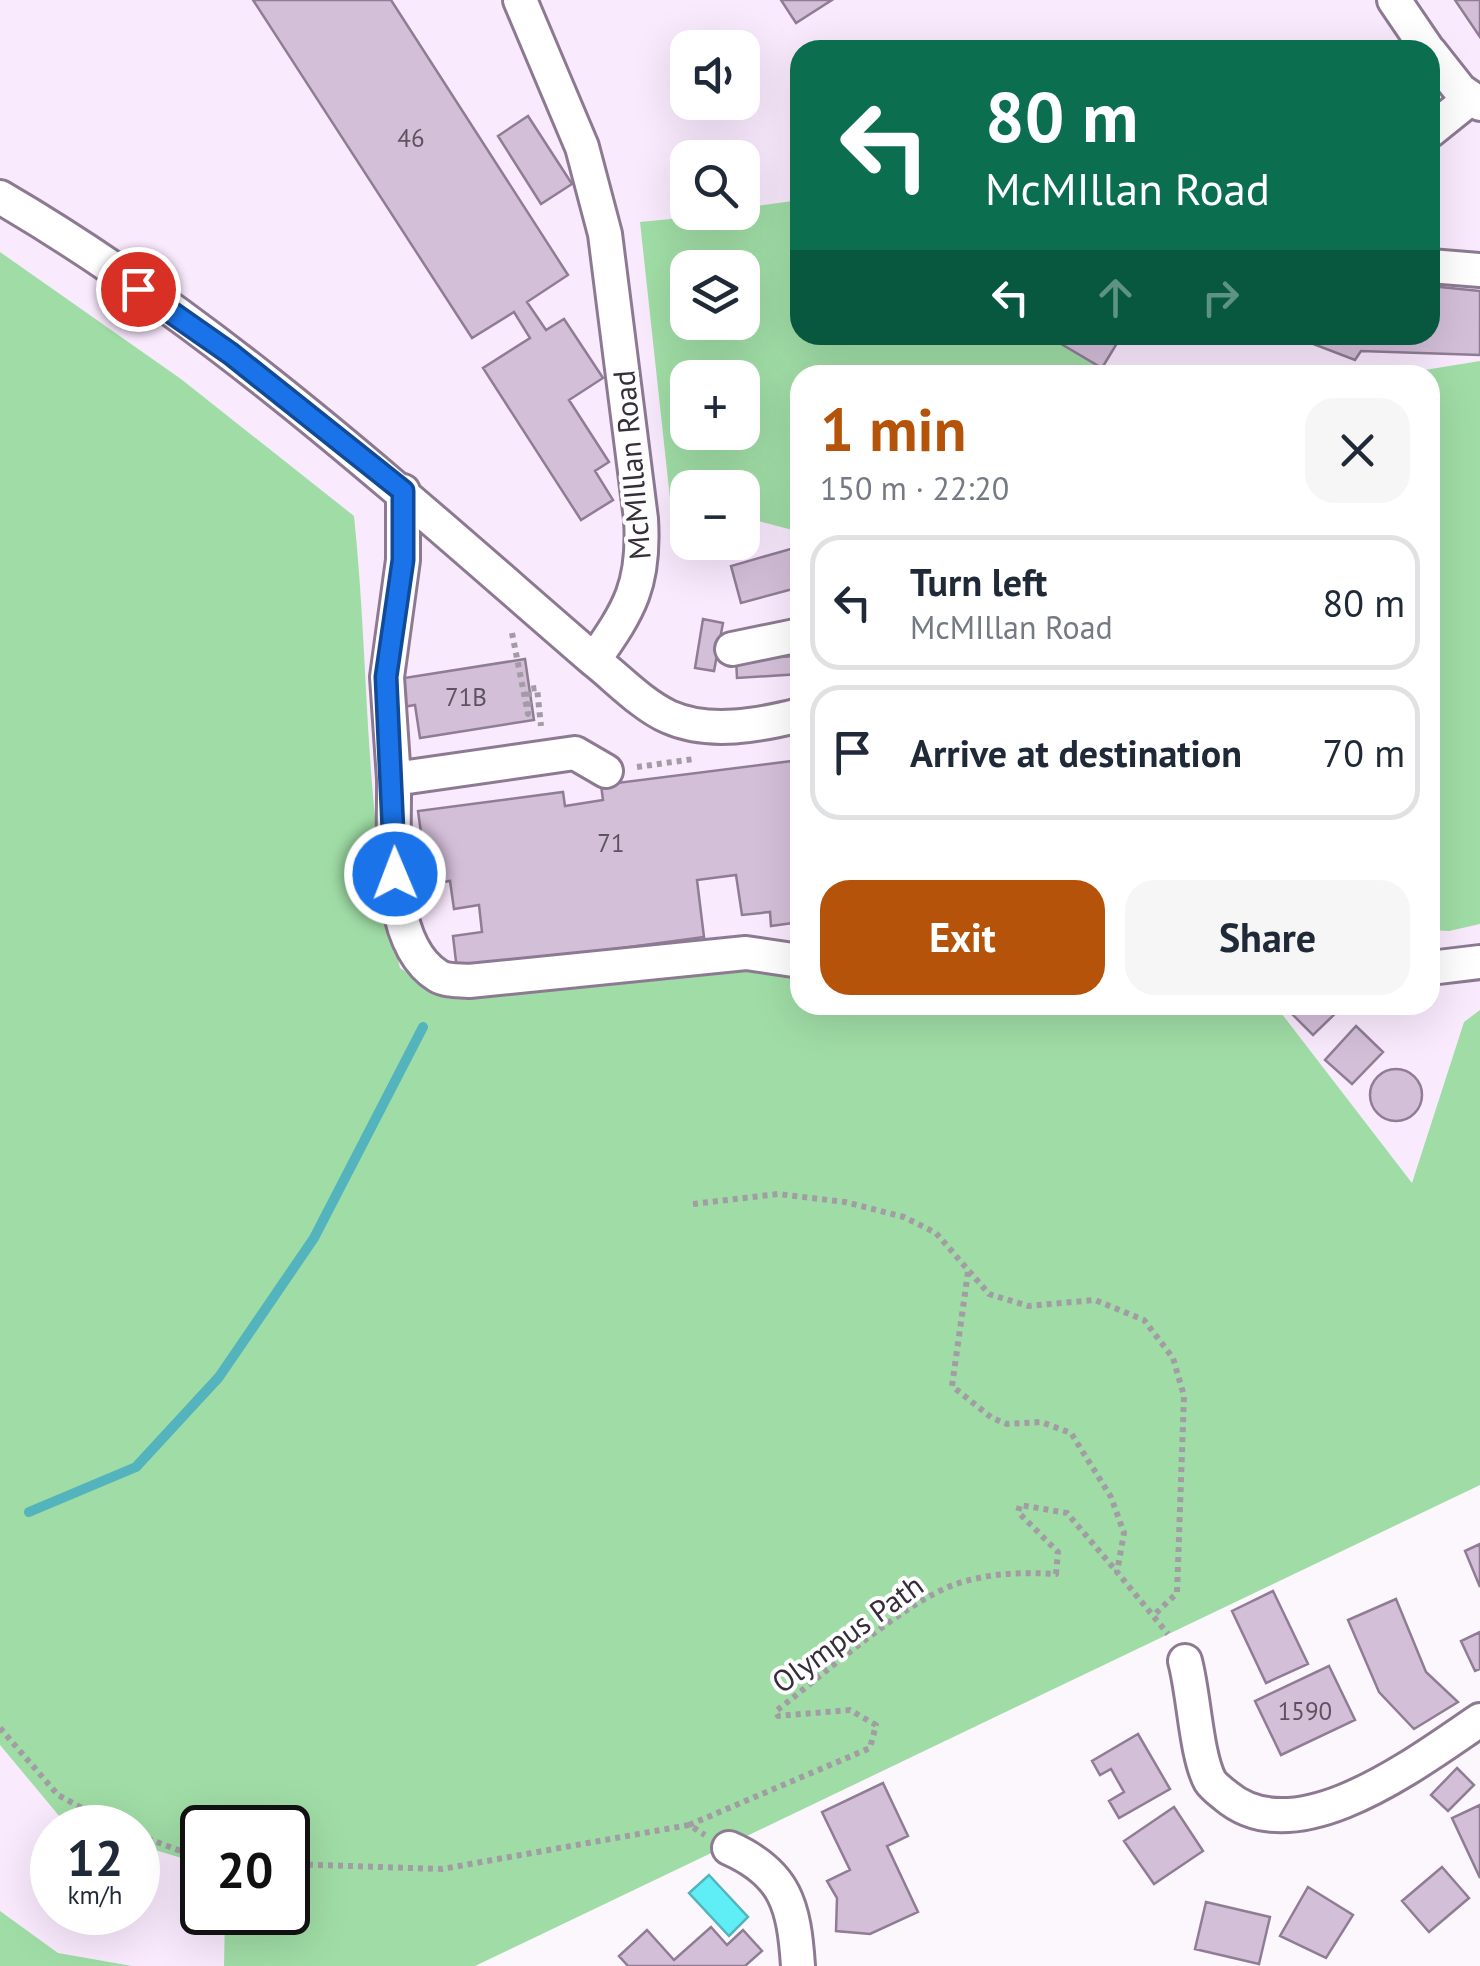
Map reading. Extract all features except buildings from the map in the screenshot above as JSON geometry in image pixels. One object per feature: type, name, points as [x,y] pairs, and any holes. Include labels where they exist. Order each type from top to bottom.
[{"type":"street","name":"McMIllan Road","points":[[520,0],[582,147],[602,218],[612,264],[641,519],[643,559],[638,590],[594,660]]},
{"type":"street","points":[[1394,0],[1421,40]]},
{"type":"street","points":[[1440,63],[1475,101],[1440,124]]},
{"type":"street","points":[[0,197],[46,224],[231,354],[403,491],[594,660],[667,716],[723,727],[790,716]]},
{"type":"street","points":[[1440,267],[1480,270]]},
{"type":"street","points":[[403,491],[403,560],[386,677],[394,779],[395,874],[404,930],[419,958],[441,978],[468,980],[746,953],[790,960]]},
{"type":"street","points":[[732,648],[790,637]]},
{"type":"street","points":[[394,779],[575,753],[606,771]]},
{"type":"street","points":[[1440,967],[1480,962]]},
{"type":"street","points":[[1185,1661],[1210,1782],[1239,1807],[1271,1814],[1307,1814],[1390,1780],[1480,1720]]},
{"type":"street","points":[[729,1848],[762,1862],[786,1894],[798,1966]]},
{"type":"path","points":[[527,602],[510,620],[528,714],[529,690],[537,688],[542,721],[531,761]]},
{"type":"path","points":[[693,1204],[778,1194],[845,1202],[904,1217],[936,1233],[989,1294],[1028,1306],[1095,1300],[1144,1320],[1173,1358],[1184,1396],[1178,1593],[1155,1614]]},
{"type":"path","points":[[968,1270],[952,1386],[992,1418],[1007,1424],[1041,1422],[1071,1434],[1111,1498],[1124,1532],[1118,1572],[1155,1614],[1185,1661]]},
{"type":"path","name":"Olympus Path","points":[[689,1825],[870,1748],[876,1725],[850,1710],[778,1716],[776,1710],[888,1625],[952,1585],[999,1573],[1056,1574],[1058,1552],[1018,1512],[1020,1505],[1067,1513],[1118,1572]]},
{"type":"path","points":[[0,1728],[58,1795],[76,1805]]},
{"type":"path","points":[[310,1865],[442,1869],[689,1825],[729,1848]]},
{"type":"shaded area","points":[[0,0],[1480,0],[1480,1485],[475,1966],[0,1966]]},
{"type":"green space","points":[[790,201],[790,345],[1063,345],[1097,365],[790,365],[790,529],[760,521],[760,470],[670,470],[670,499],[640,222],[670,219],[670,230],[760,230],[760,206]]},
{"type":"green space","points":[[0,252],[181,379],[354,516],[373,800],[388,913],[400,968],[441,994],[790,962],[790,1015],[1283,1015],[1412,1183],[1464,1022],[1480,1010],[1480,1485],[475,1966],[224,1966],[225,1935],[310,1935],[310,1805],[180,1805],[180,1857],[160,1852],[160,1805],[50,1805],[0,1745]]},
{"type":"green space","points":[[1480,361],[1480,924],[1449,931],[1440,931],[1440,368]]},
{"type":"green space","points":[[0,1911],[58,1953],[132,1966],[0,1966]]},
{"type":"water","points":[[709,1875],[748,1917],[729,1936],[689,1893]]},
{"type":"waterway","points":[[29,1512],[136,1467],[219,1377],[314,1238],[423,1027]]},
{"type":"route","points":[[138,289],[231,354],[403,491],[403,560],[386,677],[394,779],[395,874]]}]
